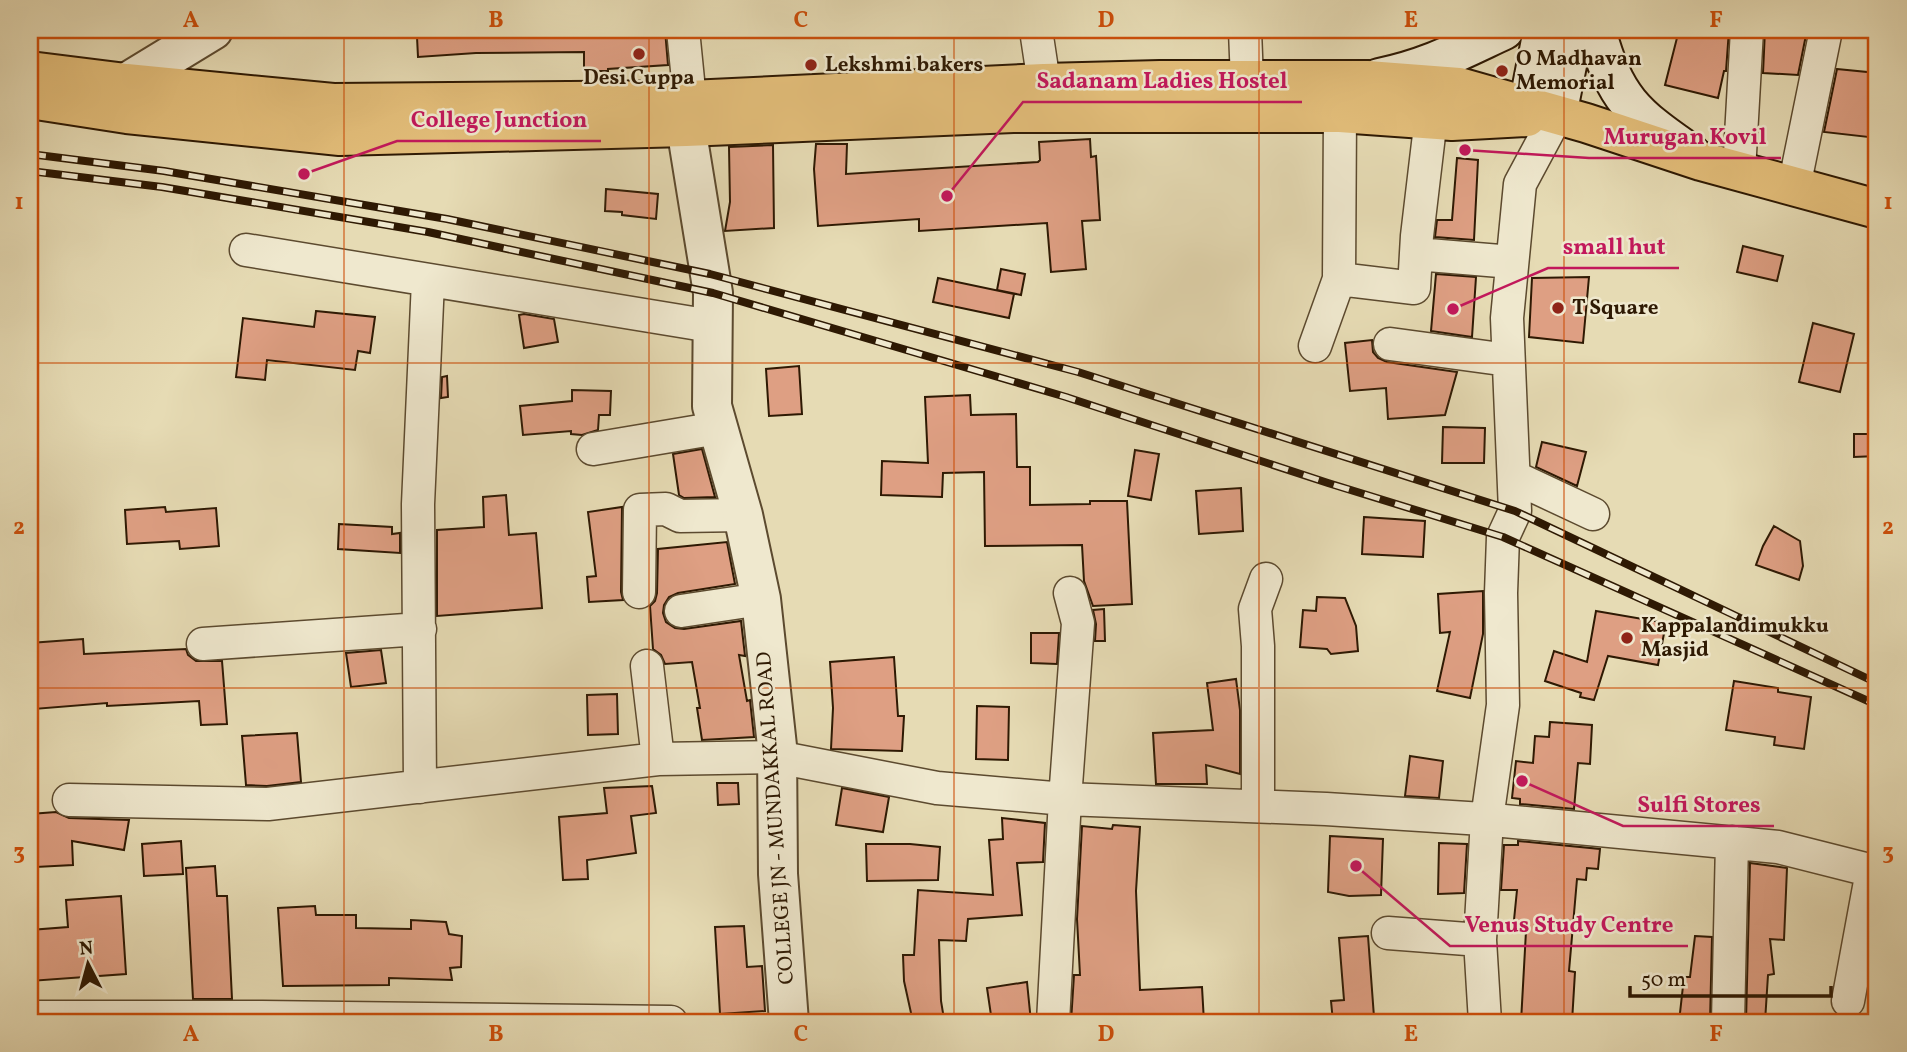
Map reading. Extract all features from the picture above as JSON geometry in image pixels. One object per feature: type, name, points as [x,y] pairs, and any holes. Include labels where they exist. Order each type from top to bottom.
[{"type":"main road","points":[[30,71],[127,98]]},
{"type":"main road","points":[[688,113],[1044,83],[1367,80],[1459,87],[1739,172],[1877,209]]},
{"type":"main road","points":[[30,99],[127,98],[688,113],[1340,113],[1452,121],[1543,111]]},
{"type":"street","points":[[127,98],[213,30]]},
{"type":"street","points":[[683,30],[688,113]]},
{"type":"street","points":[[1036,30],[1044,83]]},
{"type":"street","points":[[1245,30],[1247,81]]},
{"type":"street","points":[[1367,80],[1412,72],[1451,57],[1503,30]]},
{"type":"street","points":[[1543,30],[1543,111]]},
{"type":"street","points":[[1485,1022],[1480,940],[1487,819],[1503,705],[1503,537],[1515,512],[1507,318],[1520,184],[1543,111],[1574,30]]},
{"type":"street","points":[[1596,30],[1604,59],[1619,92],[1638,115],[1702,161]]},
{"type":"street","points":[[1739,172],[1748,30]]},
{"type":"street","points":[[1794,187],[1826,30]]},
{"type":"street","name":"COLLEGE JN - MUNDAKKAL ROAD","points":[[688,113],[713,293],[712,406],[743,515],[761,599],[777,757],[778,874],[789,1022]]},
{"type":"street","points":[[1315,346],[1339,279],[1340,113]]},
{"type":"street","points":[[1339,279],[1414,288],[1431,118]]},
{"type":"street","points":[[246,250],[712,326]]},
{"type":"street","points":[[1416,254],[1513,262]]},
{"type":"street","points":[[420,787],[421,629],[418,504],[428,281]]},
{"type":"street","points":[[1390,344],[1508,360]]},
{"type":"street","points":[[593,449],[718,428]]},
{"type":"street","points":[[1514,478],[1593,514]]},
{"type":"street","points":[[639,592],[640,510],[666,509],[680,516],[743,515]]},
{"type":"street","points":[[1258,806],[1258,646],[1255,609],[1266,579]]},
{"type":"street","points":[[1054,1022],[1065,799],[1079,623],[1070,593]]},
{"type":"street","points":[[681,611],[761,599]]},
{"type":"street","points":[[203,643],[421,629]]},
{"type":"street","points":[[647,666],[658,759]]},
{"type":"street","points":[[69,800],[268,804],[658,759],[777,757],[937,788],[1065,799],[1258,806],[1487,819],[1778,847],[1874,872],[1848,1001]]},
{"type":"street","points":[[1728,1022],[1732,842]]},
{"type":"street","points":[[1388,933],[1480,940]]},
{"type":"street","points":[[30,1017],[671,1022]]},
{"type":"building","points":[[469,30],[665,30],[668,65],[584,71],[584,52],[476,53],[418,57],[417,37],[469,33]]},
{"type":"building","points":[[1679,30],[1729,30],[1726,71],[1718,98],[1665,85]]},
{"type":"building","points":[[1765,30],[1807,30],[1798,75],[1763,73]]},
{"type":"building","points":[[1837,69],[1877,73],[1877,138],[1824,132]]},
{"type":"building","points":[[1090,139],[1091,157],[1096,156],[1100,220],[1082,221],[1086,269],[1051,272],[1047,223],[919,231],[919,219],[818,226],[814,169],[816,144],[847,144],[846,174],[1038,162],[1039,142]]},
{"type":"building","points":[[773,145],[774,228],[725,231],[730,202],[729,147]]},
{"type":"building","points":[[1457,158],[1478,160],[1474,240],[1435,237],[1437,220],[1452,220]]},
{"type":"building","points":[[606,189],[658,194],[656,219],[605,211]]},
{"type":"building","points":[[1743,246],[1783,256],[1777,281],[1737,272]]},
{"type":"building","points":[[1001,269],[1025,274],[1021,295],[997,290]]},
{"type":"building","points":[[1436,274],[1476,277],[1472,337],[1431,331]]},
{"type":"building","name":"T Square","points":[[1589,277],[1583,343],[1529,337],[1532,278]]},
{"type":"building","points":[[938,278],[1014,294],[1009,318],[933,302]]},
{"type":"building","points":[[316,311],[375,317],[370,353],[358,351],[355,370],[267,360],[265,380],[236,377],[243,318],[314,327]]},
{"type":"building","points":[[519,315],[554,319],[558,342],[524,348]]},
{"type":"building","points":[[1813,323],[1854,334],[1840,392],[1799,382]]},
{"type":"building","points":[[1372,340],[1373,352],[1387,362],[1457,372],[1445,415],[1388,419],[1386,388],[1350,391],[1345,343]]},
{"type":"building","points":[[799,366],[802,414],[769,416],[766,369]]},
{"type":"building","points":[[447,376],[448,397],[441,398],[442,377]]},
{"type":"building","points":[[572,390],[611,391],[610,415],[599,415],[598,430],[582,435],[571,434],[571,431],[523,435],[520,406],[572,401]]},
{"type":"building","points":[[970,395],[971,415],[1016,414],[1017,467],[1030,467],[1030,505],[1127,501],[1132,604],[1093,606],[1084,581],[1082,545],[985,546],[984,472],[943,473],[942,497],[881,495],[882,461],[928,463],[925,397]]},
{"type":"building","points":[[1443,427],[1485,428],[1484,463],[1442,463]]},
{"type":"building","points":[[1854,434],[1877,434],[1877,456],[1854,457]]},
{"type":"building","points":[[1542,442],[1586,452],[1577,486],[1536,467]]},
{"type":"building","points":[[702,449],[715,497],[684,498],[679,495],[673,454]]},
{"type":"building","points":[[1135,450],[1159,454],[1151,500],[1128,496]]},
{"type":"building","points":[[1241,488],[1243,531],[1199,534],[1196,491]]},
{"type":"building","points":[[506,495],[509,535],[536,533],[542,608],[437,616],[437,530],[484,527],[483,497]]},
{"type":"building","points":[[165,507],[166,512],[216,508],[219,546],[180,549],[179,541],[127,544],[125,510]]},
{"type":"building","points":[[622,507],[623,600],[589,602],[587,577],[596,576],[588,512]]},
{"type":"building","points":[[1364,517],[1425,521],[1423,557],[1362,554]]},
{"type":"building","points":[[339,524],[392,527],[392,534],[400,533],[400,553],[338,549]]},
{"type":"building","points":[[1774,526],[1800,541],[1803,566],[1799,580],[1756,565]]},
{"type":"building","points":[[727,542],[735,584],[678,593],[669,597],[664,605],[666,622],[675,628],[741,621],[745,656],[739,655],[747,701],[750,700],[754,737],[702,740],[692,662],[665,664],[661,655],[653,649],[650,606],[657,593],[658,549]]},
{"type":"building","points":[[1483,591],[1483,634],[1470,698],[1437,691],[1450,632],[1440,633],[1438,594]]},
{"type":"building","points":[[1317,597],[1345,598],[1356,626],[1358,651],[1331,654],[1327,649],[1300,647],[1303,610],[1316,611]]},
{"type":"building","points":[[1104,609],[1105,641],[1095,641],[1093,610]]},
{"type":"building","name":"Kappalandimukku Masjid","points":[[1596,611],[1666,623],[1658,665],[1608,656],[1594,700],[1580,697],[1581,693],[1545,681],[1554,651],[1587,662]]},
{"type":"building","points":[[1031,633],[1059,633],[1057,664],[1031,663]]},
{"type":"building","points":[[83,639],[84,654],[186,649],[188,655],[196,661],[222,661],[227,724],[201,725],[199,701],[107,706],[107,703],[34,709],[30,643]]},
{"type":"building","points":[[381,650],[386,683],[351,687],[346,653]]},
{"type":"building","points":[[894,657],[898,716],[904,716],[902,751],[831,749],[833,708],[830,662]]},
{"type":"building","points":[[1236,679],[1240,710],[1240,774],[1206,765],[1207,784],[1156,784],[1153,733],[1213,730],[1207,683]]},
{"type":"building","points":[[1734,681],[1811,697],[1804,749],[1774,745],[1775,737],[1726,730]]},
{"type":"building","points":[[617,694],[618,734],[588,735],[587,695]]},
{"type":"building","points":[[977,706],[1009,707],[1008,760],[976,759]]},
{"type":"building","points":[[1550,722],[1592,725],[1590,764],[1578,763],[1574,809],[1520,804],[1520,799],[1512,798],[1516,761],[1533,763],[1535,736],[1549,737]]},
{"type":"building","points":[[297,733],[301,782],[267,786],[246,785],[242,736]]},
{"type":"building","points":[[1410,756],[1443,761],[1439,798],[1405,796]]},
{"type":"building","points":[[717,783],[738,783],[739,804],[718,805]]},
{"type":"building","points":[[652,786],[656,813],[631,816],[636,853],[587,860],[588,879],[563,880],[559,817],[607,813],[604,788]]},
{"type":"building","points":[[842,788],[889,797],[883,832],[836,825]]},
{"type":"building","points":[[56,812],[69,818],[129,820],[124,850],[72,841],[73,865],[36,867],[36,861],[30,861],[30,814]]},
{"type":"building","points":[[1002,818],[1045,823],[1043,862],[1017,863],[1022,915],[968,919],[966,941],[939,940],[944,1019],[913,1022],[904,981],[903,955],[914,955],[918,890],[993,895],[989,840],[1003,839]]},
{"type":"building","points":[[1113,825],[1140,827],[1136,891],[1140,990],[1202,987],[1204,1022],[1071,1022],[1074,975],[1080,975],[1077,919],[1082,826],[1112,829]]},
{"type":"building","points":[[1330,836],[1383,839],[1381,895],[1349,896],[1328,892]]},
{"type":"building","points":[[181,841],[183,874],[144,876],[142,844]]},
{"type":"building","points":[[1518,841],[1600,849],[1598,869],[1587,868],[1586,880],[1577,879],[1569,971],[1575,972],[1572,1022],[1521,1022],[1526,931],[1513,930],[1517,890],[1501,890],[1504,845],[1518,845]]},
{"type":"building","points":[[1439,843],[1467,844],[1464,893],[1438,894]]},
{"type":"building","points":[[866,844],[940,847],[938,880],[867,881]]},
{"type":"building","points":[[1750,863],[1787,868],[1784,940],[1770,939],[1774,974],[1768,975],[1765,1022],[1746,1022]]},
{"type":"building","points":[[215,866],[217,896],[227,896],[232,999],[193,999],[186,868]]},
{"type":"building","points":[[121,896],[126,974],[30,981],[30,930],[68,927],[66,900]]},
{"type":"building","points":[[315,906],[316,915],[356,915],[356,928],[411,929],[411,920],[446,922],[449,934],[462,936],[461,967],[450,968],[452,980],[389,978],[389,985],[283,986],[278,908]]},
{"type":"building","points":[[744,926],[747,967],[762,966],[765,1011],[720,1014],[715,927]]},
{"type":"building","points":[[1368,936],[1374,1017],[1358,1017],[1358,1022],[1333,1022],[1331,1001],[1344,1000],[1339,938]]},
{"type":"building","points":[[1695,936],[1712,937],[1710,1022],[1679,1022],[1684,977],[1690,977]]},
{"type":"building","points":[[1027,982],[1031,1022],[992,1022],[987,988]]},
{"type":"railway","points":[[30,154],[164,171],[447,219],[710,274],[1078,372],[1515,511],[1877,683]]},
{"type":"railway","points":[[30,171],[162,187],[428,232],[713,293],[1066,397],[1503,537],[1877,705]]},
{"type":"place","name":"Desi Cuppa","points":[[639,54]]},
{"type":"place","name":"Lekshmi bakers","points":[[811,65]]},
{"type":"place","name":"O Madhavan Memorial","points":[[1502,71]]},
{"type":"place","name":"Murugan Kovil","points":[[1465,150]]},
{"type":"place","name":"College Junction","points":[[304,174]]},
{"type":"place","name":"Sadanam Ladies Hostel","points":[[947,196]]},
{"type":"place","name":"T Square","points":[[1558,308]]},
{"type":"place","name":"small hut","points":[[1453,309]]},
{"type":"place","name":"Kappalandimukku Masjid","points":[[1627,638]]},
{"type":"place","name":"Sulfi Stores","points":[[1522,781]]},
{"type":"place","name":"Venus Study Centre","points":[[1356,866]]}]
